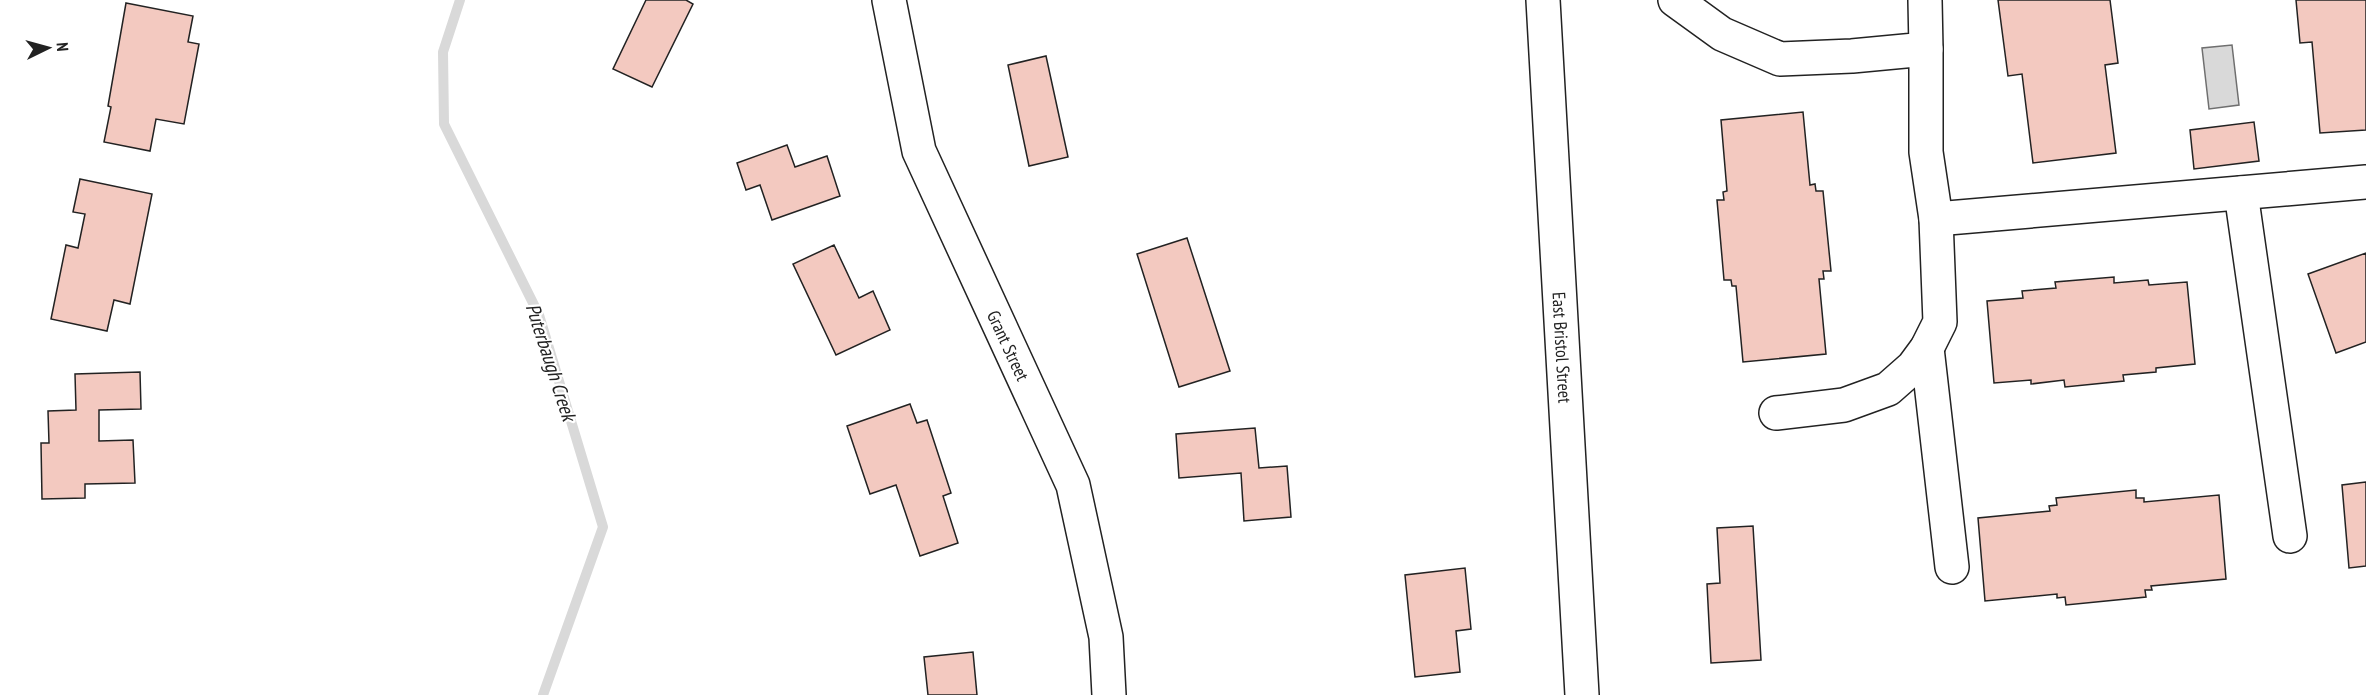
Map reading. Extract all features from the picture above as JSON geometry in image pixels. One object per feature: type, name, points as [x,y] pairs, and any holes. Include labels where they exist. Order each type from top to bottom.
[{"type":"street","name":"Grant Street","points":[[889,0],[919,151],[1073,485],[1106,637],[1109,695]]},
{"type":"street","name":"East Bristol Street","points":[[1544,0],[1582,695]]},
{"type":"street","points":[[1675,0],[1722,34],[1780,59],[1852,56],[1926,49]]},
{"type":"street","points":[[1776,412],[1844,405],[1888,389],[1913,367],[1927,348],[1940,322],[1936,219],[1926,152],[1924,0]]},
{"type":"street","points":[[1936,219],[2366,182]]},
{"type":"street","points":[[2241,193],[2290,536]]},
{"type":"street","points":[[1927,348],[1952,567]]},
{"type":"shaded area","points":[[2232,45],[2239,105],[2209,109],[2202,48]]},
{"type":"building","points":[[646,0],[686,0],[693,4],[652,87],[613,69]]},
{"type":"building","points":[[1998,0],[2110,0],[2118,63],[2105,65],[2116,153],[2033,163],[2022,74],[2008,76]]},
{"type":"building","points":[[2296,0],[2366,0],[2366,130],[2320,133],[2312,42],[2300,43]]},
{"type":"building","points":[[126,3],[193,16],[188,42],[199,44],[184,124],[156,119],[150,151],[104,142]]},
{"type":"building","points":[[1046,56],[1068,157],[1029,166],[1008,65]]},
{"type":"building","points":[[1803,112],[1810,185],[1815,184],[1816,191],[1823,191],[1831,271],[1823,271],[1824,279],[1819,279],[1826,354],[1743,362],[1736,286],[1732,286],[1731,280],[1724,280],[1717,200],[1724,200],[1723,192],[1727,191],[1721,120]]},
{"type":"building","points":[[2254,122],[2259,161],[2194,169],[2190,130]]},
{"type":"building","points":[[787,145],[795,167],[827,156],[840,196],[772,220],[760,185],[746,190],[737,163]]},
{"type":"building","points":[[80,179],[152,194],[130,304],[114,300],[107,331],[51,319],[66,245],[78,248],[85,214],[73,212]]},
{"type":"building","points":[[1187,238],[1230,371],[1179,387],[1137,254]]},
{"type":"building","points":[[834,245],[859,298],[873,291],[890,330],[836,355],[793,264]]},
{"type":"building","points":[[2366,253],[2366,342],[2336,353],[2308,274]]},
{"type":"building","points":[[2114,277],[2114,283],[2148,280],[2149,285],[2187,282],[2195,364],[2156,368],[2156,372],[2123,375],[2124,381],[2065,387],[2064,380],[2031,384],[2031,380],[1994,383],[1987,301],[2023,298],[2022,291],[2056,288],[2055,282]]},
{"type":"building","points":[[140,372],[141,409],[99,410],[99,441],[133,440],[135,483],[85,484],[85,498],[42,499],[41,443],[49,443],[48,411],[76,410],[75,374]]},
{"type":"building","points":[[910,404],[917,423],[927,420],[951,493],[943,496],[958,543],[920,556],[896,485],[870,494],[847,426]]},
{"type":"building","points":[[1255,428],[1259,468],[1287,466],[1291,517],[1244,521],[1241,473],[1179,478],[1176,434]]},
{"type":"building","points":[[2366,482],[2366,566],[2349,568],[2342,485]]},
{"type":"building","points":[[2136,490],[2136,498],[2144,498],[2144,502],[2219,495],[2226,579],[2151,586],[2152,590],[2145,590],[2146,597],[2066,605],[2065,597],[2057,598],[2057,594],[1985,601],[1978,518],[2050,511],[2049,506],[2057,505],[2056,498]]},
{"type":"building","points":[[1753,526],[1761,660],[1711,663],[1707,584],[1720,583],[1717,528]]},
{"type":"building","points":[[1465,568],[1471,629],[1456,631],[1460,672],[1415,677],[1405,575]]},
{"type":"building","points":[[973,652],[977,695],[928,695],[924,657]]},
{"type":"waterway","name":"Puterbaugh Creek","points":[[460,0],[443,52],[444,124],[539,315],[603,527],[543,695]]}]
